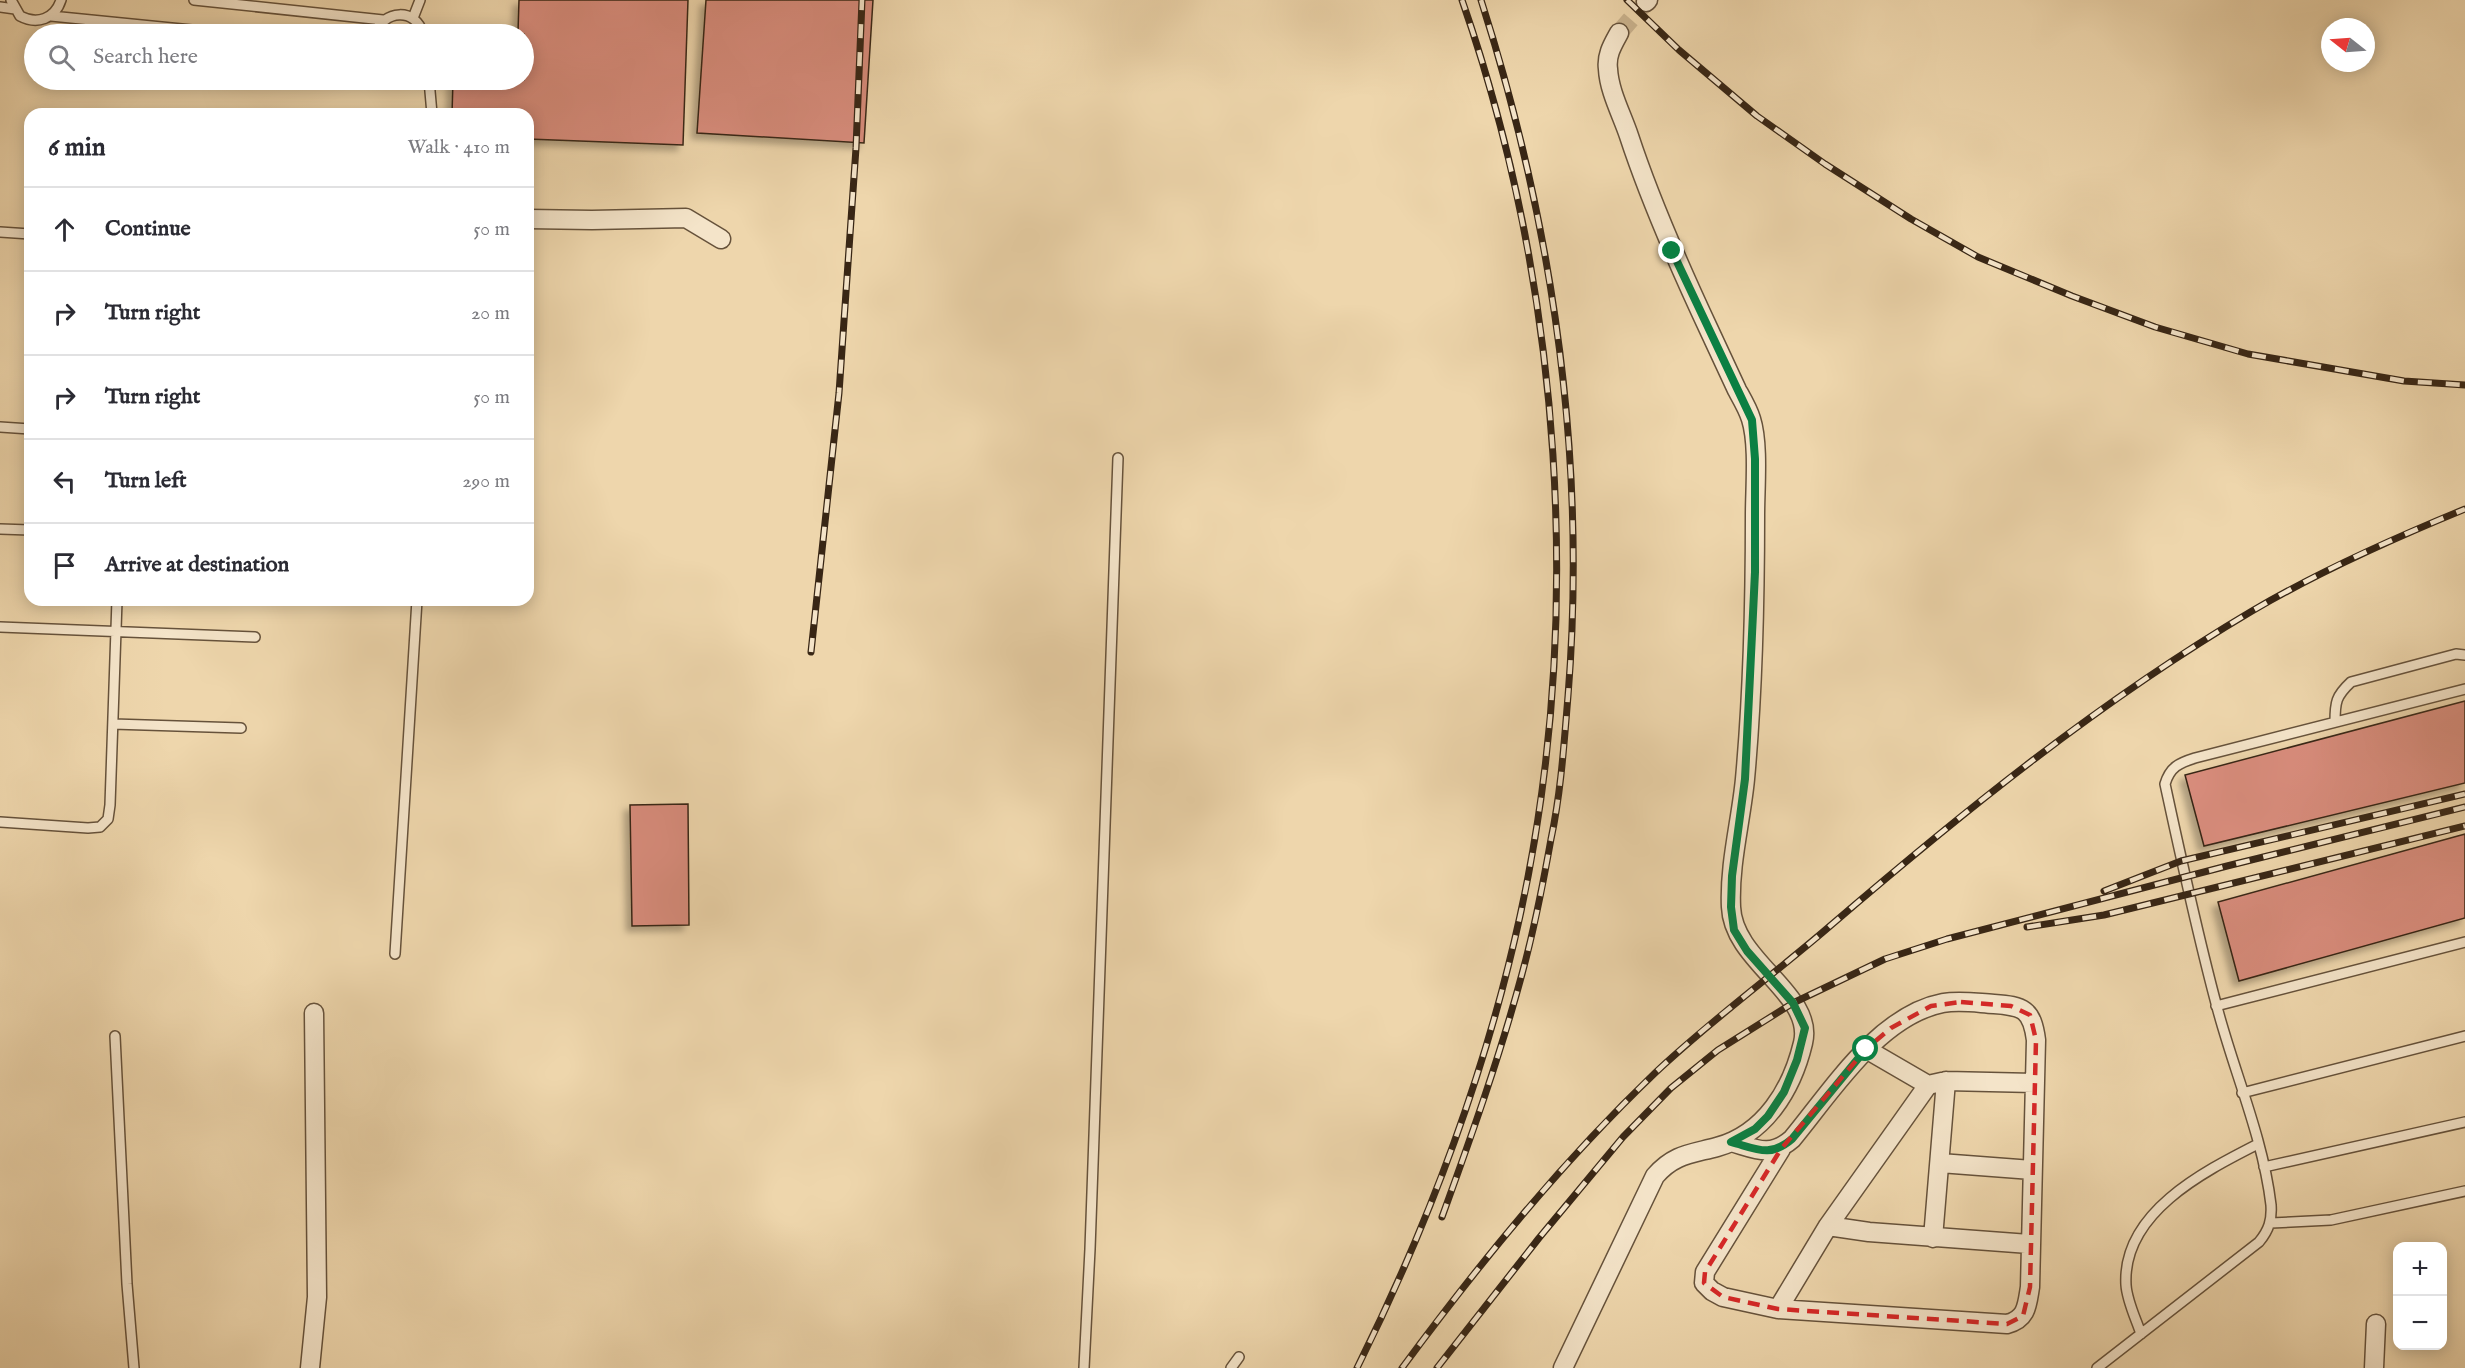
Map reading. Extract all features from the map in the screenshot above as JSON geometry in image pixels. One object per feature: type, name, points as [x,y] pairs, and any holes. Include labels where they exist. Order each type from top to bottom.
[{"type":"street","points":[[1563,1368],[1655,1176],[1666,1163],[1682,1155],[1731,1142],[1755,1129],[1768,1116],[1784,1092],[1797,1060],[1805,1028],[1793,1003],[1747,951],[1734,930],[1731,907],[1745,779],[1755,583],[1755,459],[1752,420],[1672,251],[1641,172],[1608,69],[1611,47],[1620,33]]},
{"type":"street","points":[[534,219],[686,218],[721,239]]},
{"type":"street","points":[[1961,1002],[2011,1005],[2023,1009],[2030,1015],[2034,1025],[2035,1083],[2029,1244],[2030,1287],[2023,1316],[2007,1324],[1778,1309],[1723,1297],[1712,1291],[1704,1282],[1705,1272],[1713,1257],[1781,1149],[1792,1139],[1866,1049],[1891,1028],[1931,1006],[1961,1002]]},
{"type":"street","points":[[310,1368],[317,1297],[314,1013]]},
{"type":"street","points":[[1866,1049],[1937,1083],[2035,1083]]},
{"type":"street","points":[[1933,1238],[1940,1163],[1937,1083]]},
{"type":"street","points":[[1778,1309],[1828,1226],[1937,1083]]},
{"type":"street","points":[[1731,1142],[1763,1150],[1781,1149]]},
{"type":"street","points":[[1940,1163],[2032,1170]]},
{"type":"street","points":[[1828,1226],[1933,1238],[2029,1244]]},
{"type":"street","points":[[2374,1368],[2376,1323]]},
{"type":"lane","points":[[0,8],[13,5],[27,20],[44,20],[57,10],[61,0]]},
{"type":"lane","points":[[194,0],[383,20],[398,14],[413,18],[419,24]]},
{"type":"lane","points":[[413,18],[420,0]]},
{"type":"lane","points":[[51,16],[131,24]]},
{"type":"lane","points":[[381,24],[383,20]]},
{"type":"lane","points":[[430,90],[431,108]]},
{"type":"lane","points":[[0,232],[24,234]]},
{"type":"lane","points":[[0,427],[24,429]]},
{"type":"lane","points":[[1084,1368],[1118,458]]},
{"type":"lane","points":[[0,529],[24,530]]},
{"type":"lane","points":[[0,822],[100,827],[108,819],[117,606]]},
{"type":"lane","points":[[395,954],[417,606]]},
{"type":"lane","points":[[0,627],[255,637]]},
{"type":"lane","points":[[2336,722],[2335,705],[2339,693],[2351,682],[2456,654],[2465,655]]},
{"type":"lane","points":[[2097,1368],[2259,1242],[2271,1223],[2271,1206],[2264,1167],[2216,1006],[2165,784],[2168,774],[2178,764],[2195,758],[2465,689]]},
{"type":"lane","points":[[113,724],[241,728]]},
{"type":"lane","points":[[2216,1006],[2465,942]]},
{"type":"lane","points":[[115,1036],[127,1284],[134,1368]]},
{"type":"lane","points":[[2242,1093],[2465,1036]]},
{"type":"lane","points":[[2264,1167],[2465,1122]]},
{"type":"lane","points":[[2141,1334],[2126,1287],[2127,1266],[2133,1243],[2160,1207],[2206,1171],[2258,1144]]},
{"type":"lane","points":[[2271,1223],[2331,1220],[2465,1191]]},
{"type":"lane","points":[[1231,1368],[1239,1357]]},
{"type":"highlighted area","points":[[1961,1002],[2011,1006],[2030,1015],[2036,1040],[2030,1287],[2023,1316],[2007,1324],[1778,1309],[1723,1297],[1704,1283],[1705,1272],[1781,1149],[1866,1049],[1891,1028],[1931,1006]]},
{"type":"building","points":[[519,0],[688,0],[683,145],[534,139],[534,108],[452,108],[453,90],[534,90],[534,24],[518,24]]},
{"type":"building","points":[[706,0],[873,0],[864,143],[697,133]]},
{"type":"building","points":[[2465,701],[2465,783],[2204,846],[2185,775]]},
{"type":"building","points":[[688,804],[689,925],[632,926],[630,805]]},
{"type":"building","points":[[2465,834],[2465,918],[2239,981],[2218,902]]},
{"type":"tunnel","points":[[1619,33],[1646,2]]},
{"type":"railway","points":[[811,652],[839,393],[856,148],[862,0]]},
{"type":"railway","points":[[1357,1368],[1408,1259],[1431,1203],[1472,1090],[1490,1032],[1520,916],[1540,803],[1552,688],[1557,571],[1553,454],[1541,337],[1522,222],[1496,110],[1462,0]]},
{"type":"railway","points":[[1442,1217],[1504,1035],[1538,907],[1560,786],[1573,608],[1573,519],[1568,431],[1559,344],[1528,170],[1481,0]]},
{"type":"railway","points":[[1627,0],[1679,50],[1757,116],[1825,164],[1911,219],[1978,257],[2155,327],[2248,354],[2404,381],[2465,385]]},
{"type":"railway","points":[[1402,1368],[1522,1215],[1620,1107],[1697,1035],[1931,841],[2087,720],[2141,682],[2252,611],[2330,569],[2465,509]]},
{"type":"railway","points":[[2104,891],[2181,861],[2465,794]]},
{"type":"railway","points":[[1437,1368],[1539,1238],[1623,1137],[1671,1088],[1718,1050],[1793,1003],[1885,959],[1947,939],[2465,807]]},
{"type":"railway","points":[[2027,927],[2104,915],[2465,826]]},
{"type":"route","points":[[1672,251],[1752,420],[1755,459],[1755,572],[1745,779],[1732,876],[1731,907],[1734,930],[1747,951],[1793,1003],[1805,1028],[1803,1042],[1784,1092],[1768,1116],[1755,1129],[1731,1142],[1763,1150],[1781,1149],[1792,1139],[1866,1049]]}]
